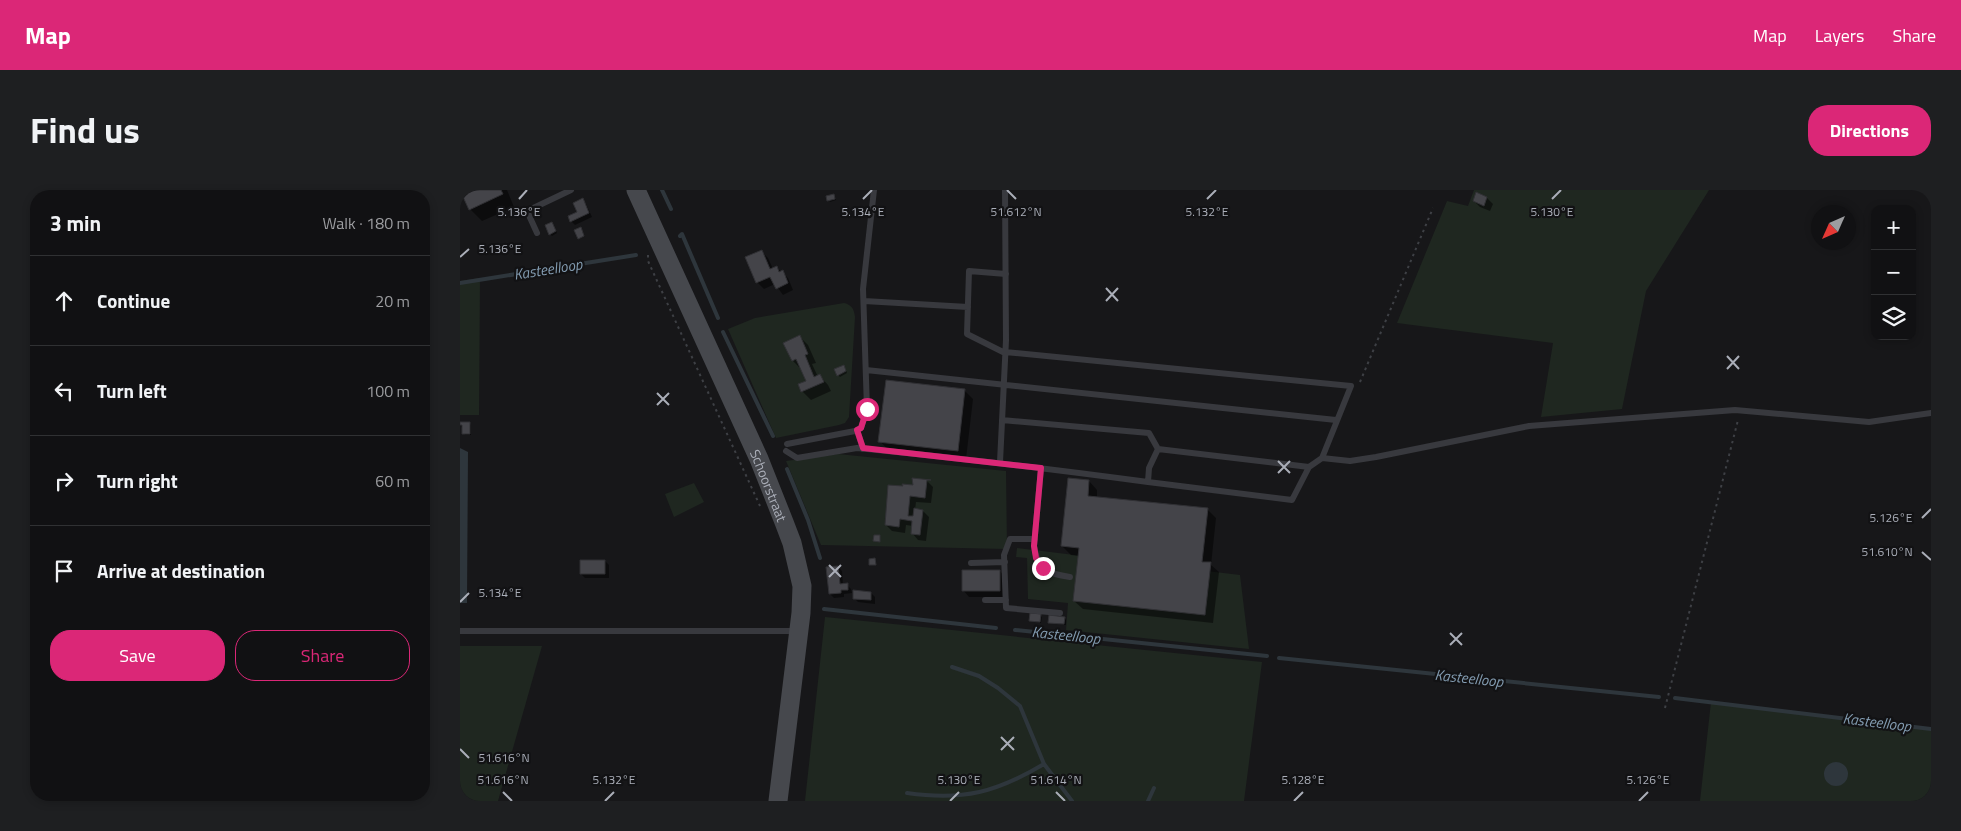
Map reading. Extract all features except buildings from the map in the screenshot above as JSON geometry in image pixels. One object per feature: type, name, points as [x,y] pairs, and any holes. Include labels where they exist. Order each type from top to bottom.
[{"type":"street","name":"Schoorstraat","points":[[636,190],[759,460],[790,536],[802,586],[799,633],[778,801]]},
{"type":"lane","points":[[537,233],[527,211],[571,190]]},
{"type":"lane","points":[[874,190],[864,279],[867,409],[861,428],[857,430],[787,447],[797,458],[863,448],[1000,462],[1292,500],[1309,467],[1322,458],[1351,386],[1005,353],[967,334],[969,270],[1006,274]]},
{"type":"lane","points":[[1000,462],[1005,353],[1005,190]]},
{"type":"lane","points":[[864,301],[968,307]]},
{"type":"lane","points":[[866,370],[1336,420]]},
{"type":"lane","points":[[1322,458],[1350,461],[1530,426],[1740,410],[1869,422],[1931,413]]},
{"type":"lane","points":[[1002,420],[1150,433],[1158,448]]},
{"type":"lane","points":[[857,430],[863,448]]},
{"type":"lane","points":[[1158,448],[1309,467]]},
{"type":"lane","points":[[1148,482],[1149,468],[1158,448]]},
{"type":"lane","points":[[1041,468],[1034,539],[1036,558],[1043,568],[1051,573],[1070,577]]},
{"type":"lane","points":[[1034,539],[1010,539],[1004,555],[1006,608],[1060,613]]},
{"type":"lane","points":[[970,563],[1004,562]]},
{"type":"lane","points":[[985,600],[1006,600]]},
{"type":"lane","points":[[460,631],[790,631],[799,633]]},
{"type":"path","points":[[1351,386],[1361,381],[1433,208]]},
{"type":"path","name":"Schoorstraat","points":[[648,252],[648,261],[761,508]]},
{"type":"path","points":[[1665,708],[1740,410]]},
{"type":"shaded area","points":[[1474,190],[1709,190],[1646,291],[1622,409],[1541,417],[1553,343],[1397,323],[1447,201],[1468,206]]},
{"type":"shaded area","points":[[480,278],[479,415],[460,415],[460,281]]},
{"type":"shaded area","points":[[844,303],[852,308],[855,317],[849,417],[845,423],[839,425],[776,438],[728,329],[755,318]]},
{"type":"shaded area","points":[[460,448],[468,452],[467,603],[460,603]]},
{"type":"shaded area","points":[[838,454],[1006,471],[1007,549],[821,545],[786,461]]},
{"type":"shaded area","points":[[694,483],[704,502],[674,517],[665,494]]},
{"type":"shaded area","points":[[1017,548],[1240,575],[1249,649],[1066,630],[1068,603],[1028,599],[1027,558],[1016,557]]},
{"type":"shaded area","points":[[825,617],[1262,662],[1244,801],[805,801]]},
{"type":"shaded area","points":[[460,646],[542,646],[498,801],[460,801]]},
{"type":"shaded area","points":[[1711,702],[1931,728],[1931,801],[1700,801]]},
{"type":"shaded area","points":[[1836,762],[1845,765],[1848,774],[1845,783],[1836,786],[1827,783],[1824,774],[1827,765]]},
{"type":"waterway","points":[[662,190],[671,209]]},
{"type":"waterway","name":"Kasteelloop","points":[[680,236],[682,234],[718,318]]},
{"type":"waterway","name":"Kasteelloop","points":[[460,283],[636,255]]},
{"type":"waterway","name":"Kasteelloop","points":[[723,332],[773,436]]},
{"type":"waterway","name":"Kasteelloop","points":[[787,469],[808,520],[820,558]]},
{"type":"waterway","name":"Kasteelloop","points":[[824,609],[996,628]]},
{"type":"waterway","name":"Kasteelloop","points":[[1015,630],[1267,656]]},
{"type":"waterway","name":"Kasteelloop","points":[[1279,658],[1659,697]]},
{"type":"waterway","points":[[952,667],[979,676],[998,688],[1020,706],[1044,764],[1072,801]]},
{"type":"waterway","name":"Kasteelloop","points":[[1675,698],[1931,729]]},
{"type":"waterway","points":[[907,793],[946,796],[979,792],[995,788],[1027,774],[1044,764]]},
{"type":"waterway","points":[[1148,801],[1154,788]]},
{"type":"route","points":[[867,409],[861,428],[857,430],[863,448],[1010,463],[1041,468],[1034,546],[1036,558],[1043,568]]}]
